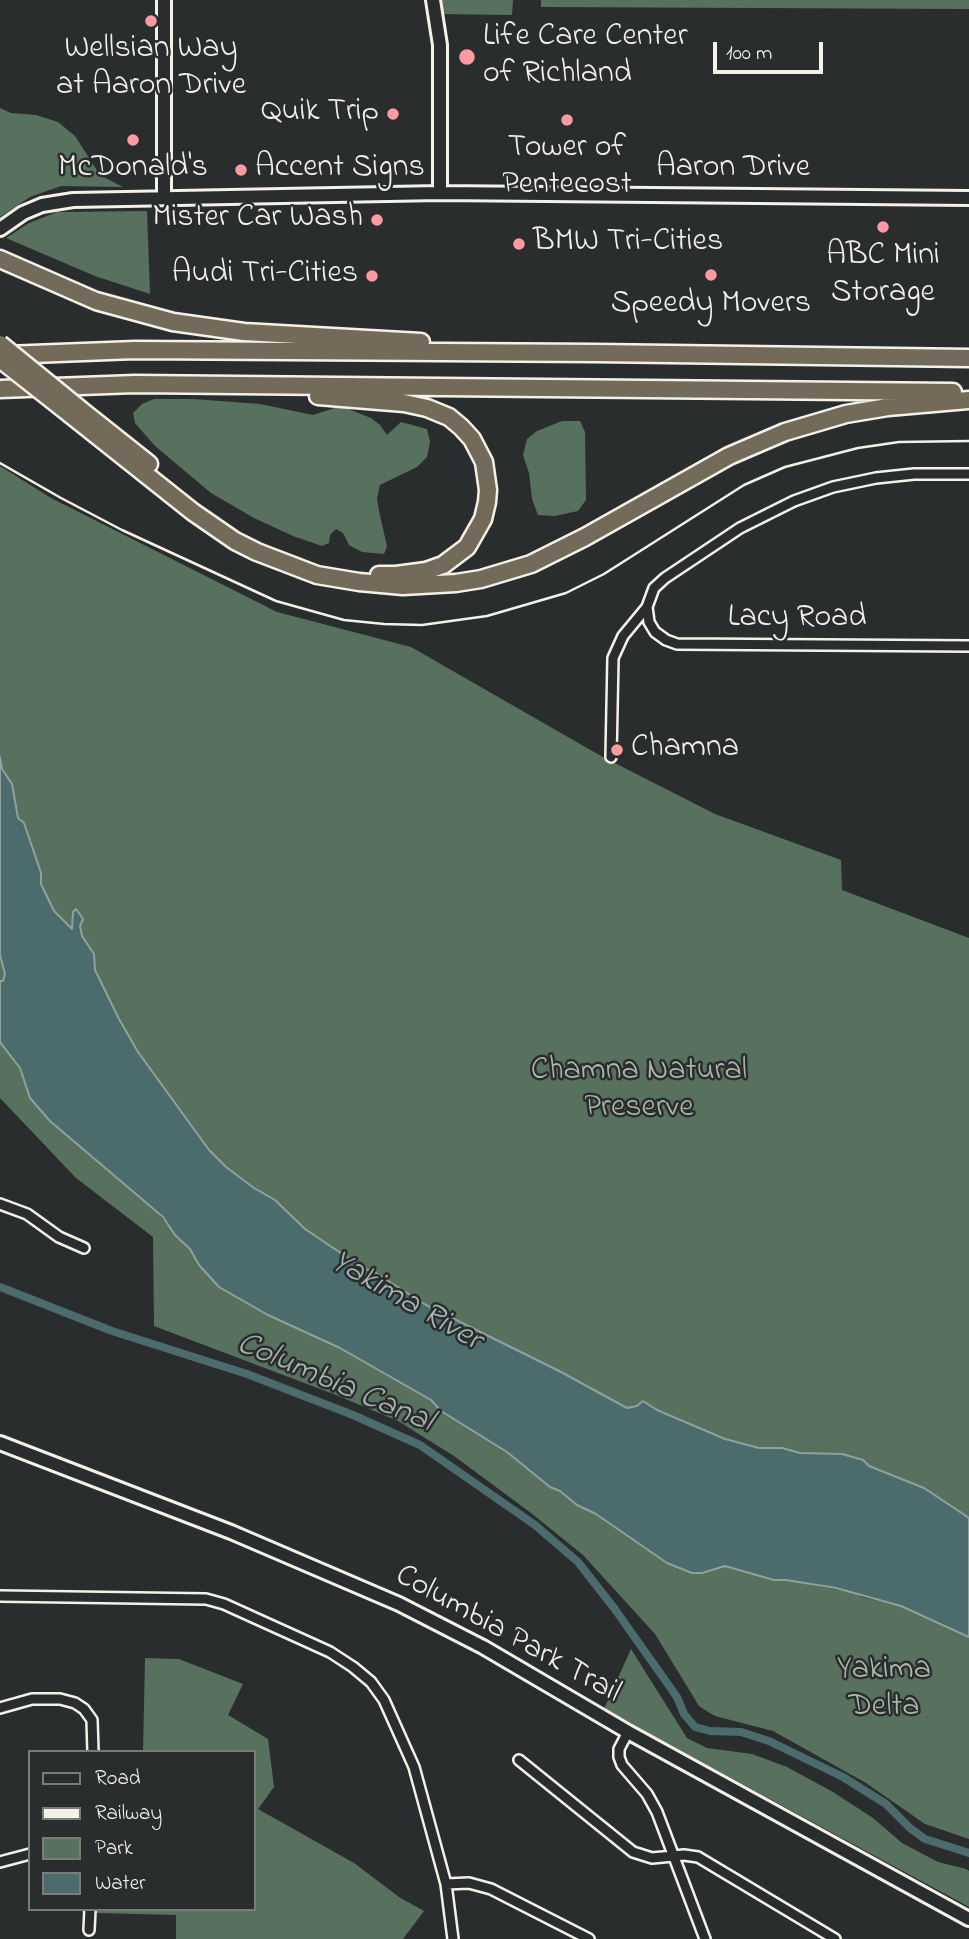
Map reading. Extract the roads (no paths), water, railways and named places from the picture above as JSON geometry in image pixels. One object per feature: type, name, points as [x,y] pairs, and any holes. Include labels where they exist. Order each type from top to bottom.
[{"type":"highway","points":[[0,257],[74,293],[125,311],[196,326],[244,332],[595,353]]},
{"type":"highway","points":[[0,344],[193,512],[235,541],[275,560],[317,575],[403,586],[481,579],[531,564],[585,537],[729,456],[785,432],[846,414],[888,407],[969,400]]},
{"type":"highway","points":[[0,357],[135,350],[969,358]]},
{"type":"highway","points":[[0,357],[218,517],[261,542],[294,556],[352,571],[387,575],[411,574],[443,565],[467,547],[477,532],[483,519],[488,490],[484,462],[472,439],[449,417],[404,403],[232,386]]},
{"type":"highway","points":[[0,389],[135,384],[969,393]]},
{"type":"main road","points":[[164,0],[164,197]]},
{"type":"main road","points":[[433,0],[440,45],[440,193]]},
{"type":"main road","name":"Aaron Drive","points":[[1,228],[29,210],[53,202],[164,197],[440,193],[969,198]]},
{"type":"main road","name":"Columbia Park Trail","points":[[0,1443],[254,1541],[374,1592],[483,1647],[628,1732],[969,1919]]},
{"type":"street","points":[[611,757],[613,658],[623,636],[647,607],[654,588],[665,578],[740,528],[794,500],[833,487],[876,478],[914,474],[969,474]]},
{"type":"street","name":"Lacy Road","points":[[647,607],[649,622],[655,632],[677,644],[969,646]]},
{"type":"street","points":[[0,1204],[27,1213],[71,1245],[84,1248]]},
{"type":"street","points":[[0,1596],[206,1599],[224,1604],[344,1660],[371,1682],[394,1721],[414,1767],[446,1884],[453,1939]]},
{"type":"street","points":[[0,1708],[32,1699],[71,1701],[86,1707],[92,1720],[93,1750]]},
{"type":"street","points":[[628,1732],[619,1749],[622,1765],[647,1794],[674,1855],[705,1939]]},
{"type":"street","points":[[519,1760],[633,1852],[652,1858],[674,1855],[698,1857],[835,1939]]},
{"type":"street","points":[[0,1862],[28,1855]]},
{"type":"street","points":[[446,1884],[469,1883],[491,1889],[589,1939]]},
{"type":"street","points":[[89,1930],[90,1911]]},
{"type":"water","name":"Yakima River","points":[[0,757],[2,769],[12,784],[18,818],[24,823],[41,873],[41,884],[54,911],[72,929],[73,912],[76,909],[83,919],[80,926],[82,936],[94,954],[95,970],[138,1052],[209,1150],[226,1167],[275,1200],[305,1229],[363,1268],[376,1273],[426,1305],[627,1408],[637,1406],[643,1401],[657,1410],[725,1439],[759,1448],[842,1454],[863,1460],[869,1466],[924,1488],[969,1518],[969,1637],[901,1606],[836,1588],[774,1580],[725,1566],[692,1573],[667,1563],[596,1514],[550,1487],[507,1452],[441,1411],[431,1400],[340,1348],[268,1315],[219,1287],[163,1217],[50,1121],[30,1098],[20,1068],[0,1042],[0,981],[3,981],[5,974],[0,955]]},
{"type":"waterway","name":"Columbia Canal","points":[[0,1287],[112,1331],[247,1374],[353,1415],[420,1445],[535,1525],[578,1562],[614,1608],[695,1727],[710,1731],[741,1732],[769,1741],[843,1777],[886,1804],[925,1839],[969,1853]]},
{"type":"railway","points":[[0,463],[122,530],[276,601],[344,620],[422,625],[487,616],[566,593],[604,574],[744,485],[785,467],[858,448],[899,442],[969,441]]},
{"type":"place","name":"Wellsian Way at Aaron Drive","points":[[151,21]]},
{"type":"place","name":"Life Care Center of Richland","points":[[467,57]]},
{"type":"place","name":"Quik Trip","points":[[393,114]]},
{"type":"place","name":"Tower of Pentecost","points":[[567,120]]},
{"type":"place","name":"McDonald's","points":[[133,140]]},
{"type":"place","name":"Accent Signs","points":[[241,170]]},
{"type":"place","name":"Mister Car Wash","points":[[377,220]]},
{"type":"place","name":"ABC Mini Storage","points":[[883,227]]},
{"type":"place","name":"BMW Tri-Cities","points":[[519,244]]},
{"type":"place","name":"Speedy Movers","points":[[711,275]]},
{"type":"place","name":"Audi Tri-Cities","points":[[372,276]]},
{"type":"place","name":"Chamna","points":[[617,750]]},
{"type":"park label","name":"Chamna Natural Preserve","points":[[639,1092]]},
{"type":"park label","name":"Yakima Delta","points":[[884,1690]]}]
